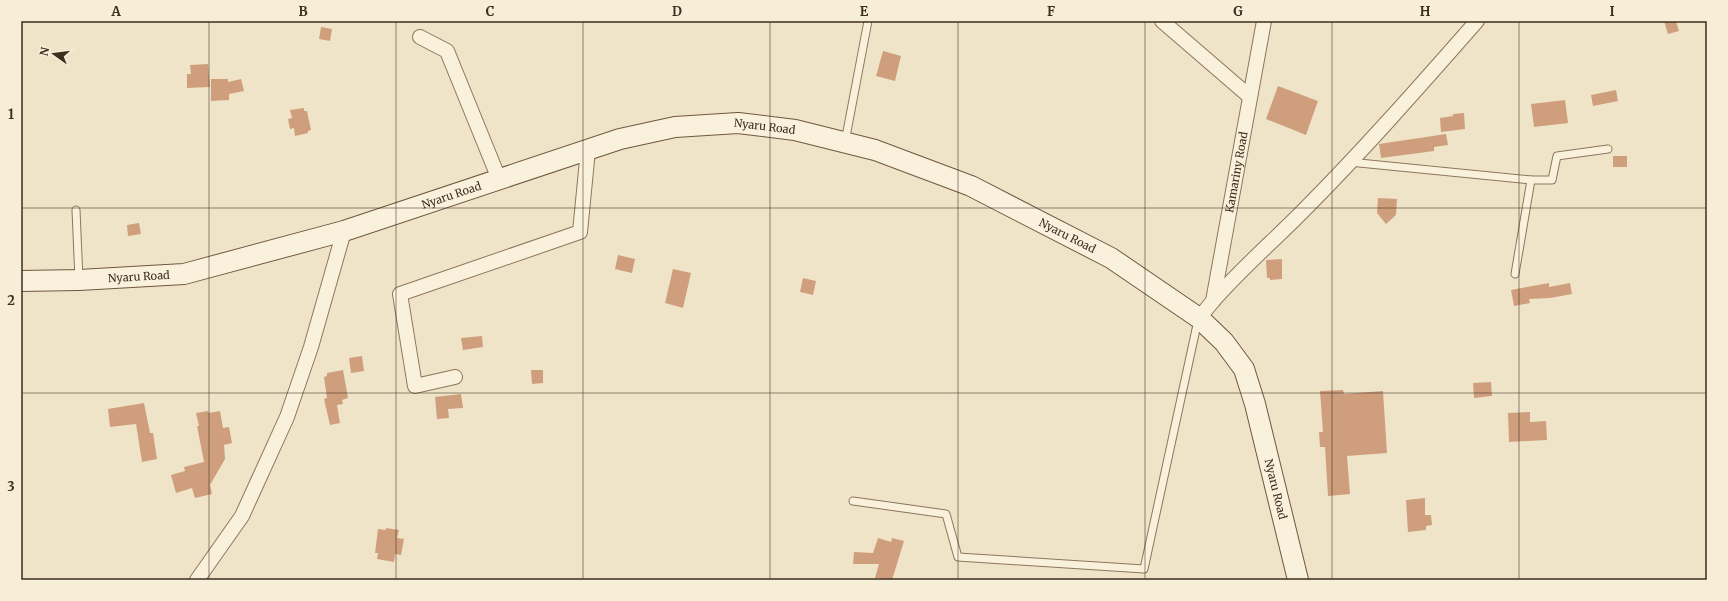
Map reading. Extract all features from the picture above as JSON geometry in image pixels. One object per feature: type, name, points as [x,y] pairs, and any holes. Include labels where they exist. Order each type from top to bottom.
[{"type":"main road","name":"Nyaru Road","points":[[21,281],[78,280],[184,274],[344,231],[588,150],[620,140],[674,127],[738,123],[795,130],[875,150],[971,186],[1111,258],[1199,318],[1224,342],[1244,369],[1256,404],[1298,580]]},
{"type":"street","points":[[1162,21],[1249,96]]},
{"type":"street","name":"Kamariny Road","points":[[1199,318],[1213,301],[1249,96],[1264,21]]},
{"type":"street","points":[[1213,301],[1234,277],[1298,216],[1404,104],[1477,21]]},
{"type":"street","points":[[420,38],[447,51],[499,179]]},
{"type":"street","points":[[455,377],[415,386],[400,294],[580,232],[588,150]]},
{"type":"street","points":[[197,580],[242,516],[287,417],[311,347],[344,231]]},
{"type":"lane","points":[[845,142],[868,21]]},
{"type":"lane","points":[[1349,162],[1531,180],[1552,180],[1557,156],[1608,149]]},
{"type":"lane","points":[[1515,274],[1531,180]]},
{"type":"lane","points":[[76,210],[78,280]]},
{"type":"lane","points":[[853,501],[946,514],[958,557],[1144,569],[1199,318]]},
{"type":"building","points":[[1664,21],[1676,21],[1679,31],[1668,34]]},
{"type":"building","points":[[321,27],[332,29],[330,41],[319,39]]},
{"type":"building","points":[[883,51],[901,56],[895,81],[876,76]]},
{"type":"building","points":[[208,64],[210,87],[187,88],[187,74],[191,74],[190,65]]},
{"type":"building","points":[[211,79],[228,79],[228,82],[241,79],[244,91],[229,94],[229,100],[211,101]]},
{"type":"building","points":[[1278,86],[1318,101],[1306,135],[1266,119]]},
{"type":"building","points":[[1616,90],[1618,101],[1593,106],[1591,95]]},
{"type":"building","points":[[1565,100],[1568,123],[1534,127],[1531,104]]},
{"type":"building","points":[[304,108],[304,111],[307,111],[311,130],[308,131],[308,133],[295,136],[294,128],[290,129],[288,119],[292,118],[290,110]]},
{"type":"building","points":[[1464,113],[1465,129],[1441,132],[1440,118],[1453,116],[1453,114]]},
{"type":"building","points":[[1446,134],[1448,145],[1434,147],[1434,151],[1381,158],[1379,144]]},
{"type":"building","points":[[1613,156],[1627,156],[1627,167],[1613,167]]},
{"type":"building","points":[[1378,198],[1397,199],[1396,215],[1386,224],[1377,213]]},
{"type":"building","points":[[139,223],[141,234],[128,236],[127,225]]},
{"type":"building","points":[[618,255],[635,259],[632,273],[615,269]]},
{"type":"building","points":[[1282,259],[1282,279],[1270,280],[1270,278],[1267,278],[1266,260]]},
{"type":"building","points":[[673,269],[691,273],[683,308],[665,303]]},
{"type":"building","points":[[803,278],[816,281],[813,295],[800,292]]},
{"type":"building","points":[[1549,283],[1549,287],[1570,283],[1572,294],[1550,298],[1529,299],[1530,303],[1514,306],[1511,290]]},
{"type":"building","points":[[482,336],[483,347],[463,350],[461,338]]},
{"type":"building","points":[[362,356],[364,371],[351,373],[349,358]]},
{"type":"building","points":[[343,370],[348,398],[342,400],[343,404],[337,405],[340,423],[330,425],[324,399],[327,398],[324,377],[327,376],[327,373]]},
{"type":"building","points":[[531,370],[543,370],[543,383],[532,384]]},
{"type":"building","points":[[1491,382],[1492,396],[1474,398],[1473,383]]},
{"type":"building","points":[[1343,390],[1344,394],[1383,391],[1387,453],[1347,456],[1350,494],[1328,496],[1325,447],[1320,447],[1319,432],[1323,432],[1320,391]]},
{"type":"building","points":[[461,394],[463,408],[448,409],[449,418],[437,419],[435,397]]},
{"type":"building","points":[[144,403],[150,433],[153,433],[157,459],[142,462],[136,424],[110,427],[108,409]]},
{"type":"building","points":[[208,411],[209,413],[220,411],[223,428],[229,427],[232,443],[224,445],[225,459],[210,485],[212,494],[195,498],[192,488],[176,493],[171,475],[185,471],[184,467],[204,462],[196,413]]},
{"type":"building","points":[[1530,412],[1530,422],[1546,421],[1547,440],[1509,442],[1508,413]]},
{"type":"building","points":[[1425,498],[1425,515],[1431,515],[1432,525],[1426,526],[1426,530],[1408,532],[1406,500]]},
{"type":"building","points":[[386,528],[399,530],[397,538],[404,539],[401,555],[395,554],[394,562],[377,559],[378,553],[375,553],[378,529],[386,530]]},
{"type":"building","points":[[878,538],[891,542],[892,538],[904,541],[892,580],[875,578],[879,564],[853,564],[854,552],[873,553]]}]
